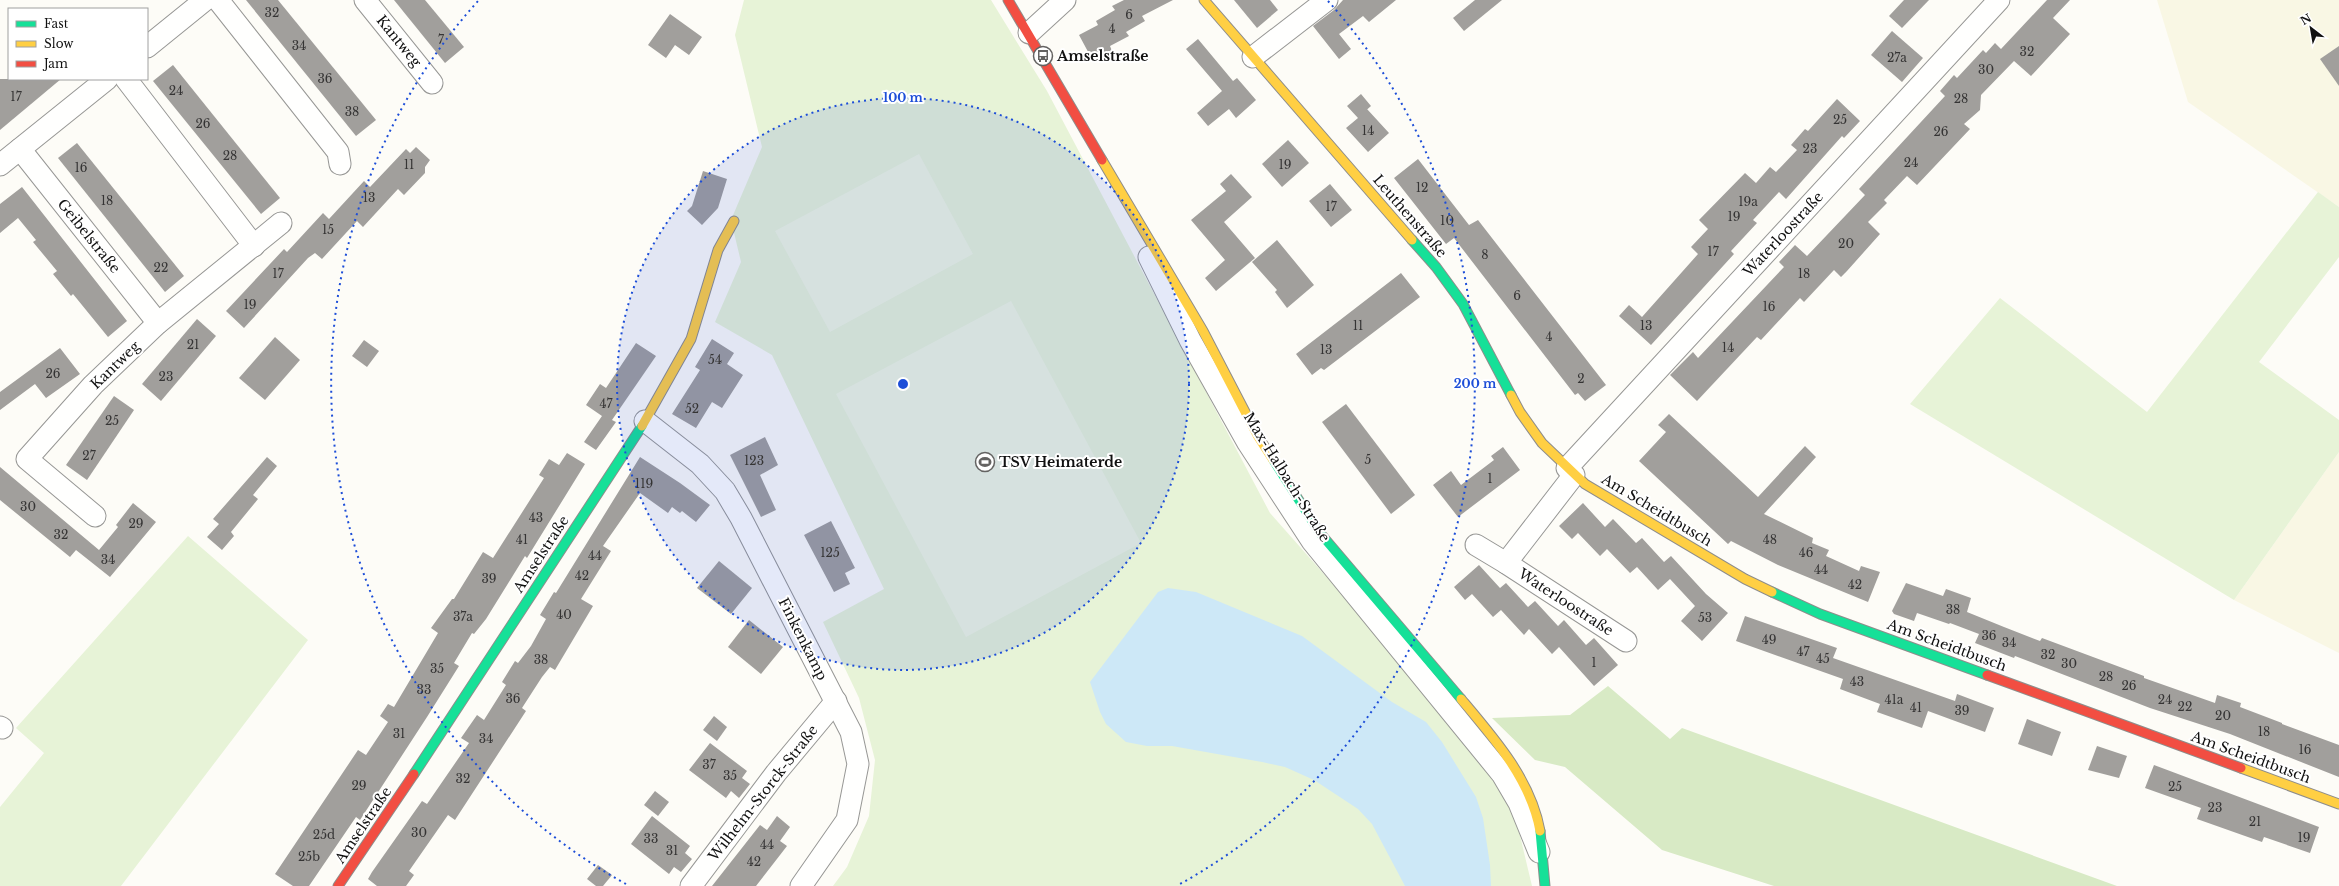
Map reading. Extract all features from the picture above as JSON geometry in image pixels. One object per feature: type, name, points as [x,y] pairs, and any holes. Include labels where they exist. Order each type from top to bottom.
[{"type":"street","points":[[148,46],[205,0]]},
{"type":"street","points":[[218,0],[338,152],[340,164]]},
{"type":"street","name":"Kantweg","points":[[365,0],[432,83]]},
{"type":"street","name":"Max-Halbach-Straße","points":[[1008,0],[1102,160],[1190,340],[1248,443],[1312,541],[1502,774],[1518,803],[1541,857],[1545,886]]},
{"type":"street","points":[[1029,34],[1065,0]]},
{"type":"street","name":"Leuthenstraße","points":[[1204,0],[1436,267],[1463,304],[1520,412],[1542,443],[1571,471]]},
{"type":"street","points":[[1253,57],[1327,0]]},
{"type":"street","name":"Waterloostraße","points":[[1506,563],[1571,471],[1999,0]]},
{"type":"street","points":[[0,165],[106,80]]},
{"type":"street","points":[[127,80],[254,246]]},
{"type":"street","name":"Geibelstraße","points":[[20,149],[158,323]]},
{"type":"street","name":"Amselstraße","points":[[338,886],[411,779],[644,421],[691,339],[718,250],[734,221]]},
{"type":"street","name":"Kantweg","points":[[95,516],[27,459],[93,385],[158,323],[281,223]]},
{"type":"street","name":"Finkenkamp","points":[[644,421],[700,464],[725,491],[741,518],[851,732],[858,764],[847,820],[801,886]]},
{"type":"street","name":"Am Scheidtbusch","points":[[1571,471],[1585,484],[1745,579],[1820,614],[2339,804]]},
{"type":"street","name":"Waterloostraße","points":[[1476,545],[1626,641]]},
{"type":"street","name":"Wilhelm-Storck-Straße","points":[[691,886],[776,773],[836,701]]},
{"type":"shaded area","points":[[2157,0],[2339,0],[2339,207],[2188,102]]},
{"type":"shaded area","points":[[2339,452],[2339,653],[2234,600]]},
{"type":"green space","points":[[744,0],[991,0],[1047,91],[1270,513],[1507,781],[1532,886],[833,886],[847,867],[869,816],[875,760],[859,698],[823,622],[884,589],[772,355],[715,322],[741,262],[731,220],[762,147],[735,35]]},
{"type":"green space","points":[[919,154],[973,254],[830,332],[775,231]]},
{"type":"green space","points":[[2318,192],[2339,207],[2339,257],[2259,362],[2339,420],[2339,452],[2234,600],[1910,404],[2000,298],[2147,412]]},
{"type":"green space","name":"TSV Heimaterde","points":[[1011,301],[1141,543],[966,637],[836,394]]},
{"type":"green space","points":[[188,536],[308,640],[121,886],[0,886],[0,807],[44,753],[16,728]]},
{"type":"green space","points":[[1608,686],[1670,739],[1682,728],[2117,886],[1774,886],[1662,850],[1565,767],[1535,760],[1492,718],[1570,715]]},
{"type":"water","points":[[1168,588],[1196,592],[1302,636],[1392,702],[1426,722],[1442,742],[1476,797],[1483,818],[1490,865],[1491,886],[1405,886],[1372,824],[1358,809],[1314,780],[1285,767],[1262,762],[1172,746],[1147,746],[1126,742],[1106,724],[1100,712],[1090,682],[1158,592]]},
{"type":"building","points":[[246,0],[278,0],[376,120],[356,136]]},
{"type":"building","points":[[394,0],[425,0],[464,47],[445,63]]},
{"type":"building","points":[[1124,0],[1173,0],[1142,16],[1145,21],[1126,32],[1129,36],[1110,46],[1112,51],[1093,61],[1079,35],[1098,25],[1096,21],[1115,10],[1112,6]]},
{"type":"building","points":[[1234,0],[1270,0],[1278,10],[1257,28]]},
{"type":"building","points":[[1343,0],[1396,0],[1369,22],[1363,16],[1339,34],[1351,49],[1339,59],[1313,26],[1334,10]]},
{"type":"building","points":[[1475,0],[1502,0],[1464,31],[1453,18]]},
{"type":"building","points":[[1904,0],[1929,0],[1902,28],[1889,16]]},
{"type":"building","points":[[2047,0],[2070,0],[2053,18],[2070,34],[2031,76],[2014,61],[1981,95],[1980,110],[1964,124],[1970,129],[1917,185],[1907,176],[1884,200],[1887,203],[1868,222],[1880,234],[1847,271],[1841,277],[1834,270],[1804,302],[1800,298],[1761,340],[1757,337],[1697,401],[1670,375],[1693,352],[1698,358],[1784,267],[1779,262],[1795,245],[1807,256],[1865,195],[1859,189],[1945,96],[1940,91],[1954,75],[1957,78],[1983,50],[1986,53],[1995,43],[2001,49]]},
{"type":"building","points":[[670,14],[702,37],[689,55],[675,45],[666,58],[648,45]]},
{"type":"building","points":[[1892,31],[1923,58],[1902,82],[1871,55]]},
{"type":"building","points":[[1198,39],[1233,81],[1237,78],[1256,100],[1236,118],[1229,109],[1208,126],[1197,113],[1222,91],[1186,49]]},
{"type":"building","points":[[2339,46],[2339,86],[2320,59]]},
{"type":"building","points":[[173,65],[280,198],[261,214],[153,81]]},
{"type":"building","points":[[0,79],[60,80],[0,130]]},
{"type":"building","points":[[1361,94],[1371,106],[1367,109],[1389,133],[1368,152],[1346,128],[1358,118],[1347,106]]},
{"type":"building","points":[[1837,99],[1860,121],[1844,138],[1842,136],[1786,199],[1779,192],[1753,220],[1757,223],[1731,251],[1734,254],[1651,345],[1619,316],[1629,305],[1642,317],[1698,254],[1691,247],[1708,229],[1699,220],[1745,173],[1756,183],[1770,167],[1776,172],[1797,150],[1791,145],[1805,129],[1808,131]]},
{"type":"building","points":[[1288,140],[1309,163],[1282,187],[1262,164]]},
{"type":"building","points":[[77,143],[184,276],[165,292],[58,158]]},
{"type":"building","points":[[416,147],[430,160],[425,167],[425,173],[404,195],[398,189],[363,227],[357,221],[322,259],[315,253],[308,258],[244,328],[226,311],[284,249],[287,252],[323,213],[329,219],[364,181],[370,187],[406,149],[410,153]]},
{"type":"building","points":[[1418,159],[1469,225],[1478,220],[1606,385],[1585,401],[1578,393],[1575,395],[1454,238],[1446,244],[1394,178]]},
{"type":"building","points":[[703,171],[727,179],[718,208],[702,225],[687,211],[692,206]]},
{"type":"building","points":[[1231,174],[1252,197],[1224,222],[1255,258],[1216,291],[1205,278],[1225,260],[1191,220],[1226,191],[1220,184]]},
{"type":"building","points":[[1330,184],[1352,210],[1331,227],[1309,201]]},
{"type":"building","points":[[22,187],[127,321],[108,337],[73,294],[71,296],[53,274],[57,271],[33,242],[36,240],[18,218],[0,233],[0,204]]},
{"type":"building","points":[[1277,240],[1314,285],[1287,308],[1275,292],[1277,290],[1252,262]]},
{"type":"building","points":[[1401,273],[1420,297],[1324,370],[1321,368],[1312,375],[1296,354]]},
{"type":"building","points":[[197,319],[216,336],[161,401],[142,384]]},
{"type":"building","points":[[275,337],[300,360],[265,400],[239,378]]},
{"type":"building","points":[[712,339],[734,353],[727,364],[743,375],[722,408],[712,402],[696,428],[672,414],[700,370],[695,367]]},
{"type":"building","points":[[364,340],[379,351],[367,367],[352,356]]},
{"type":"building","points":[[636,343],[656,356],[612,420],[616,422],[596,450],[584,442],[602,416],[586,405],[600,384],[606,388]]},
{"type":"building","points":[[60,348],[80,374],[46,398],[35,384],[0,410],[0,392]]},
{"type":"building","points":[[114,396],[134,410],[87,480],[66,465]]},
{"type":"building","points":[[1346,404],[1415,495],[1391,514],[1322,422]]},
{"type":"building","points":[[1669,414],[1758,497],[1805,446],[1816,457],[1764,514],[1813,538],[1812,543],[1829,550],[1826,556],[1859,571],[1861,566],[1880,572],[1868,602],[1778,565],[1731,541],[1728,544],[1639,461],[1666,432],[1658,425]]},
{"type":"building","points":[[765,437],[778,465],[760,475],[776,510],[761,517],[730,455]]},
{"type":"building","points":[[1503,447],[1520,470],[1458,517],[1433,485],[1451,471],[1461,485],[1494,460],[1491,456]]},
{"type":"building","points":[[567,453],[585,464],[527,558],[525,556],[486,619],[474,634],[472,633],[454,663],[459,666],[427,717],[360,820],[356,817],[309,886],[293,886],[275,874],[358,750],[366,755],[388,722],[380,716],[388,704],[394,707],[438,633],[431,628],[452,599],[454,599],[483,552],[493,558],[544,478],[539,475],[549,459],[559,465]]},
{"type":"building","points":[[267,457],[277,466],[253,495],[258,499],[231,532],[234,536],[222,550],[207,537],[219,524],[213,519]]},
{"type":"building","points":[[640,457],[710,505],[696,522],[682,511],[680,513],[672,507],[668,513],[640,493],[603,546],[611,551],[581,599],[593,606],[555,670],[550,667],[522,708],[526,711],[455,820],[448,815],[409,871],[414,875],[406,886],[377,886],[368,879],[372,872],[422,801],[427,804],[469,743],[461,738],[477,715],[484,720],[506,685],[502,682],[515,661],[518,663],[531,646],[546,619],[540,615],[554,592],[556,593]]},
{"type":"building","points":[[0,467],[99,550],[118,527],[116,525],[133,503],[156,522],[110,577],[76,550],[70,557],[0,500]]},
{"type":"building","points":[[1583,503],[1605,527],[1613,519],[1636,543],[1642,538],[1664,562],[1671,556],[1706,594],[1728,613],[1702,641],[1681,621],[1695,606],[1670,579],[1658,590],[1637,567],[1630,573],[1607,549],[1600,556],[1578,533],[1572,539],[1559,526]]},
{"type":"building","points":[[831,521],[855,568],[845,573],[850,584],[834,592],[804,535]]},
{"type":"building","points":[[719,561],[752,588],[731,614],[697,588]]},
{"type":"building","points":[[1479,565],[1500,588],[1506,583],[1528,607],[1535,601],[1558,626],[1564,620],[1586,645],[1594,638],[1618,665],[1594,686],[1559,647],[1552,654],[1529,629],[1524,635],[1501,610],[1493,617],[1472,594],[1465,600],[1454,587]]},
{"type":"building","points":[[1906,583],[1943,596],[1946,589],[1971,598],[1967,612],[2004,627],[2040,641],[2042,638],[2144,676],[2144,678],[2215,703],[2217,695],[2241,703],[2240,707],[2339,745],[2339,777],[2230,734],[2150,708],[2015,656],[2014,658],[1975,643],[1979,634],[1950,623],[1949,624],[1917,613],[1914,621],[1894,614],[1892,611]]},
{"type":"building","points":[[1745,616],[1837,648],[1833,658],[1955,701],[1957,694],[1994,708],[1985,732],[1928,711],[1922,728],[1877,712],[1880,704],[1840,689],[1843,679],[1736,641]]},
{"type":"building","points":[[749,620],[783,647],[761,674],[728,647]]},
{"type":"building","points":[[714,716],[727,727],[717,741],[703,730]]},
{"type":"building","points":[[2027,719],[2061,732],[2052,756],[2018,744]]},
{"type":"building","points":[[710,743],[747,771],[742,778],[750,784],[739,798],[731,791],[726,798],[689,770]]},
{"type":"building","points":[[2097,746],[2127,756],[2119,778],[2088,770]]},
{"type":"building","points":[[2154,765],[2319,827],[2310,853],[2264,837],[2262,842],[2197,819],[2201,808],[2145,788]]},
{"type":"building","points":[[655,791],[669,802],[658,816],[644,805]]},
{"type":"building","points":[[652,816],[690,846],[685,853],[692,859],[681,872],[674,867],[669,874],[631,844]]},
{"type":"building","points":[[777,816],[790,827],[780,841],[787,846],[756,886],[712,886],[760,825],[767,830]]},
{"type":"building","points":[[598,865],[612,875],[603,886],[596,886],[587,879]]},
{"type":"traffic: fast","points":[[1412,240],[1436,267],[1463,304],[1511,395]]},
{"type":"traffic: fast","points":[[414,774],[642,426]]},
{"type":"traffic: fast","points":[[1273,460],[1319,532],[1461,699]]},
{"type":"traffic: fast","points":[[1772,592],[1820,614],[1987,675]]},
{"type":"traffic: fast","points":[[1540,831],[1545,886]]},
{"type":"traffic: slow","points":[[1204,0],[1412,240]]},
{"type":"traffic: slow","points":[[1102,160],[1203,331],[1257,435],[1273,460]]},
{"type":"traffic: slow","points":[[642,426],[691,339],[718,250],[734,221]]},
{"type":"traffic: slow","points":[[1511,395],[1520,412],[1542,443],[1585,484],[1745,579],[1772,592]]},
{"type":"traffic: slow","points":[[1461,699],[1510,760],[1528,794],[1540,831]]},
{"type":"traffic: slow","points":[[2241,768],[2339,804]]},
{"type":"traffic: jam","points":[[1008,0],[1102,160]]},
{"type":"traffic: jam","points":[[1987,675],[2241,768]]},
{"type":"traffic: jam","points":[[338,886],[414,774]]},
{"type":"place","name":"Amselstraße","points":[[1043,56]]},
{"type":"place","name":"TSV Heimaterde","points":[[985,462]]}]
